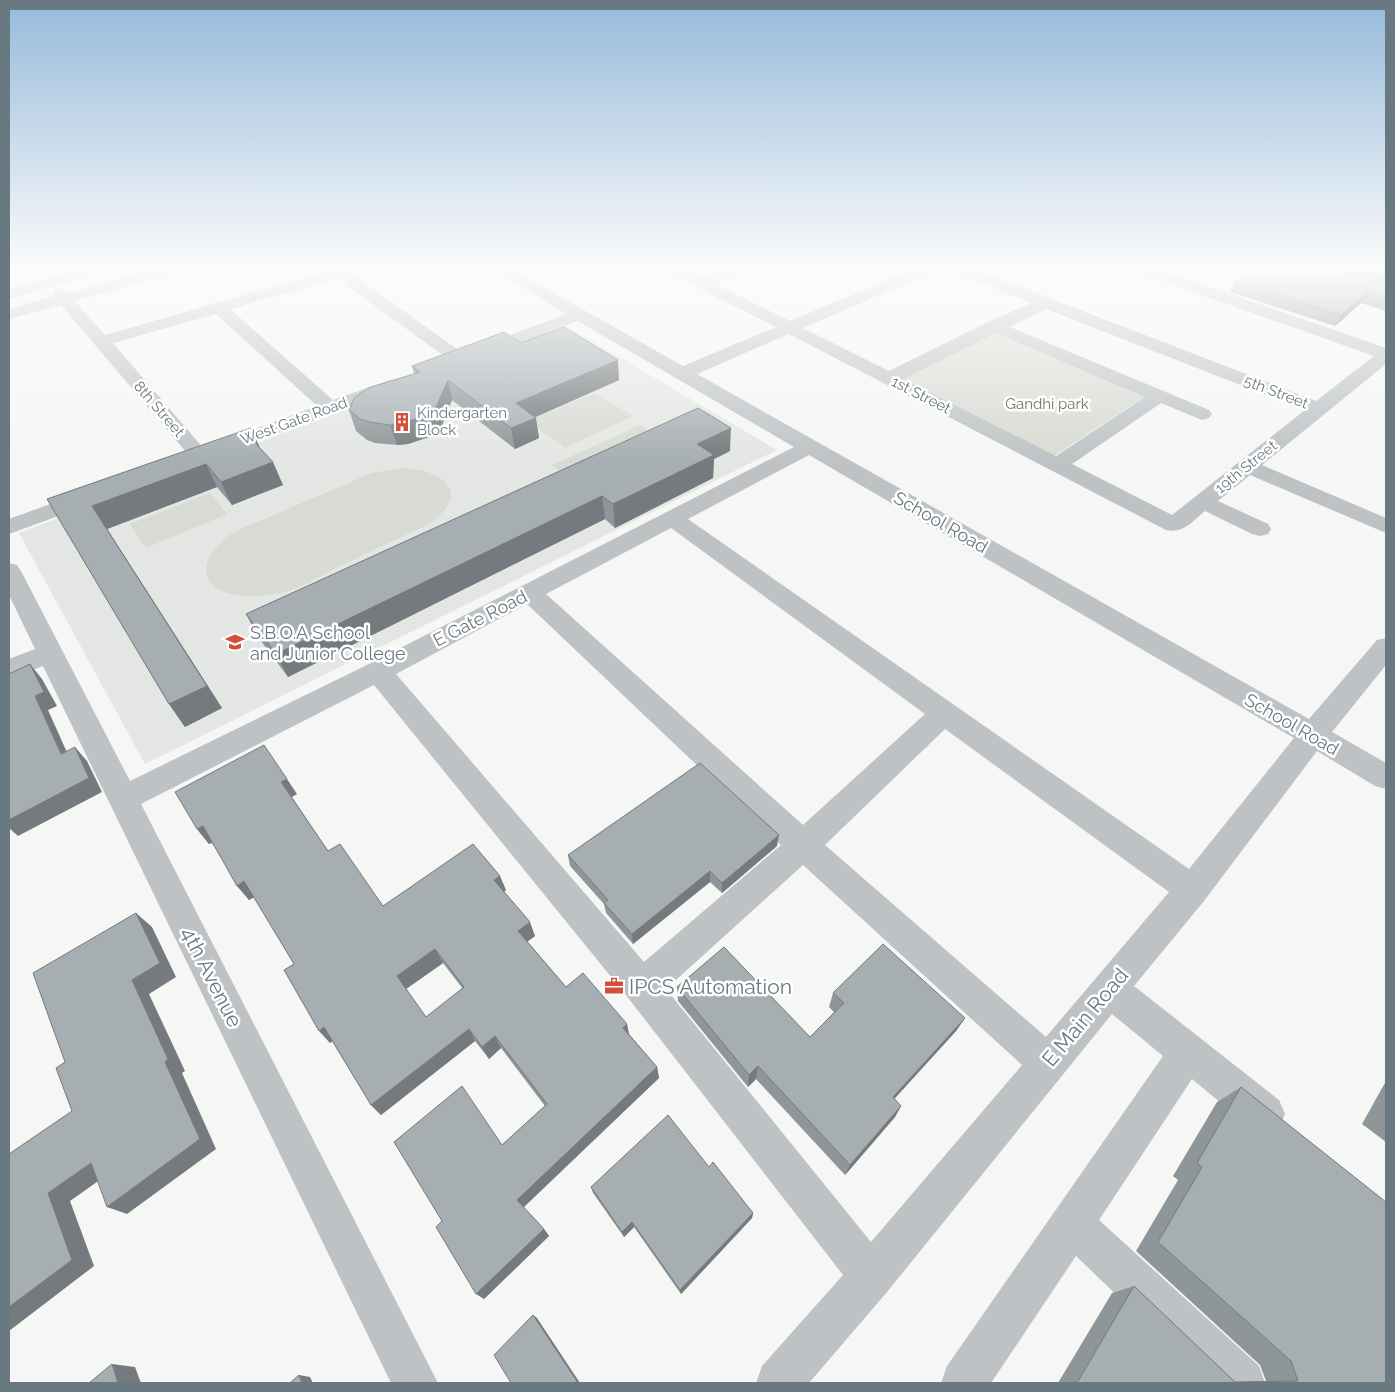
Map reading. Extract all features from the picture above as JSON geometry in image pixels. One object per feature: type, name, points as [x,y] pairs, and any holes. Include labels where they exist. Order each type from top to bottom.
[{"type":"street","name":"8th Street","points":[[94,332],[191,460]]},
{"type":"street","points":[[102,341],[134,332]]},
{"type":"street","points":[[246,332],[330,408]]},
{"type":"street","points":[[422,332],[461,360]]},
{"type":"street","points":[[442,367],[537,332]]},
{"type":"street","name":"School Road","points":[[608,332],[1386,777]]},
{"type":"street","points":[[681,374],[781,332]]},
{"type":"street","name":"1st Street","points":[[798,332],[1174,525]]},
{"type":"street","points":[[888,379],[982,332]]},
{"type":"street","points":[[1008,332],[1202,414]]},
{"type":"street","name":"5th Street","points":[[1120,332],[1319,409]]},
{"type":"street","points":[[1321,332],[1386,355]]},
{"type":"street","name":"19th Street","points":[[1174,525],[1386,355]]},
{"type":"street","name":"West Gate Road","points":[[191,460],[405,381]]},
{"type":"street","points":[[1057,465],[1159,396]]},
{"type":"street","name":"E Gate Road","points":[[123,799],[378,671],[809,447]]},
{"type":"street","points":[[1248,466],[1386,526]]},
{"type":"street","points":[[9,527],[109,490]]},
{"type":"street","points":[[1203,502],[1260,529]]},
{"type":"street","points":[[673,519],[1192,890]]},
{"type":"street","name":"4th Avenue","points":[[9,571],[415,1383]]},
{"type":"street","points":[[530,593],[803,845],[1047,1062]]},
{"type":"street","name":"E Main Road","points":[[779,1383],[872,1276],[1047,1062],[1192,890],[1312,736],[1386,647]]},
{"type":"street","points":[[9,670],[50,653]]},
{"type":"street","points":[[378,671],[642,987],[872,1276]]},
{"type":"street","points":[[642,987],[803,845],[944,713]]},
{"type":"street","points":[[1108,989],[1295,1137]]},
{"type":"street","points":[[964,1383],[1188,1052]]},
{"type":"street","points":[[1073,1224],[1242,1383]]},
{"type":"shaded area","name":"S.B.O.A School and Junior College","points":[[551,332],[577,332],[777,450],[145,764],[19,533]]},
{"type":"green space","name":"Gandhi park","points":[[989,332],[998,332],[1146,396],[1051,458],[898,378]]},
{"type":"green space","points":[[594,393],[633,416],[565,448],[528,421]]},
{"type":"green space","points":[[640,425],[665,441],[576,484],[552,465]]},
{"type":"green space","points":[[404,468],[431,473],[441,478],[448,485],[451,493],[449,502],[442,513],[429,524],[291,590],[263,596],[234,595],[217,588],[209,581],[206,573],[210,556],[222,542],[236,531],[372,473]]},
{"type":"green space","points":[[210,493],[227,514],[146,548],[130,524]]},
{"type":"building","points":[[504,332],[521,343],[551,332],[572,332],[618,360],[516,403],[536,418],[511,428],[448,380],[437,405],[432,411],[424,416],[402,423],[390,425],[369,422],[360,419],[349,410],[354,398],[368,388],[420,372],[412,366]]},
{"type":"building","points":[[698,408],[731,428],[697,444],[714,455],[613,504],[602,496],[276,654],[246,614]]},
{"type":"building","points":[[251,428],[257,445],[273,462],[221,482],[206,464],[92,506],[207,686],[169,704],[47,499]]},
{"type":"building","points":[[30,664],[44,692],[35,696],[61,754],[75,747],[89,778],[9,820],[9,674]]},
{"type":"building","points":[[264,745],[287,779],[281,782],[328,851],[340,844],[383,906],[473,844],[500,876],[494,880],[530,922],[518,931],[566,987],[583,973],[627,1024],[623,1028],[657,1067],[517,1200],[544,1229],[476,1294],[436,1227],[442,1221],[394,1142],[462,1086],[502,1145],[547,1104],[495,1036],[482,1047],[469,1029],[371,1105],[324,1027],[319,1031],[284,970],[294,964],[244,881],[237,886],[203,826],[197,829],[175,792]],"holes":[[[435,949],[464,987],[426,1017],[397,976]]]},
{"type":"building","points":[[700,763],[779,835],[722,883],[710,871],[632,934],[604,903],[608,900],[568,855]]},
{"type":"building","points":[[136,913],[160,963],[132,980],[168,1059],[165,1062],[200,1139],[107,1207],[91,1163],[48,1193],[72,1260],[9,1307],[9,1154],[72,1111],[56,1068],[65,1062],[33,973]]},
{"type":"building","points":[[883,944],[965,1018],[893,1097],[901,1106],[850,1165],[758,1066],[749,1075],[677,987],[724,947],[810,1037],[844,1003],[833,993]]},
{"type":"building","points":[[1241,1087],[1386,1202],[1386,1383],[1077,1383],[1134,1286],[1235,1382],[1298,1381],[1291,1361],[1158,1242],[1202,1167],[1197,1163]]},
{"type":"building","points":[[668,1115],[709,1167],[713,1162],[753,1213],[680,1290],[632,1222],[622,1232],[591,1187]]},
{"type":"building","points":[[533,1315],[578,1383],[511,1383],[494,1355]]},
{"type":"building","points":[[112,1364],[118,1383],[89,1383]]},
{"type":"building","points":[[299,1375],[302,1383],[290,1383]]},
{"type":"place","name":"Kindergarten Block","points":[[402,422]]},
{"type":"place","name":"S.B.O.A School and Junior College","points":[[235,642]]},
{"type":"place","name":"IPCS Automation","points":[[614,986]]}]
